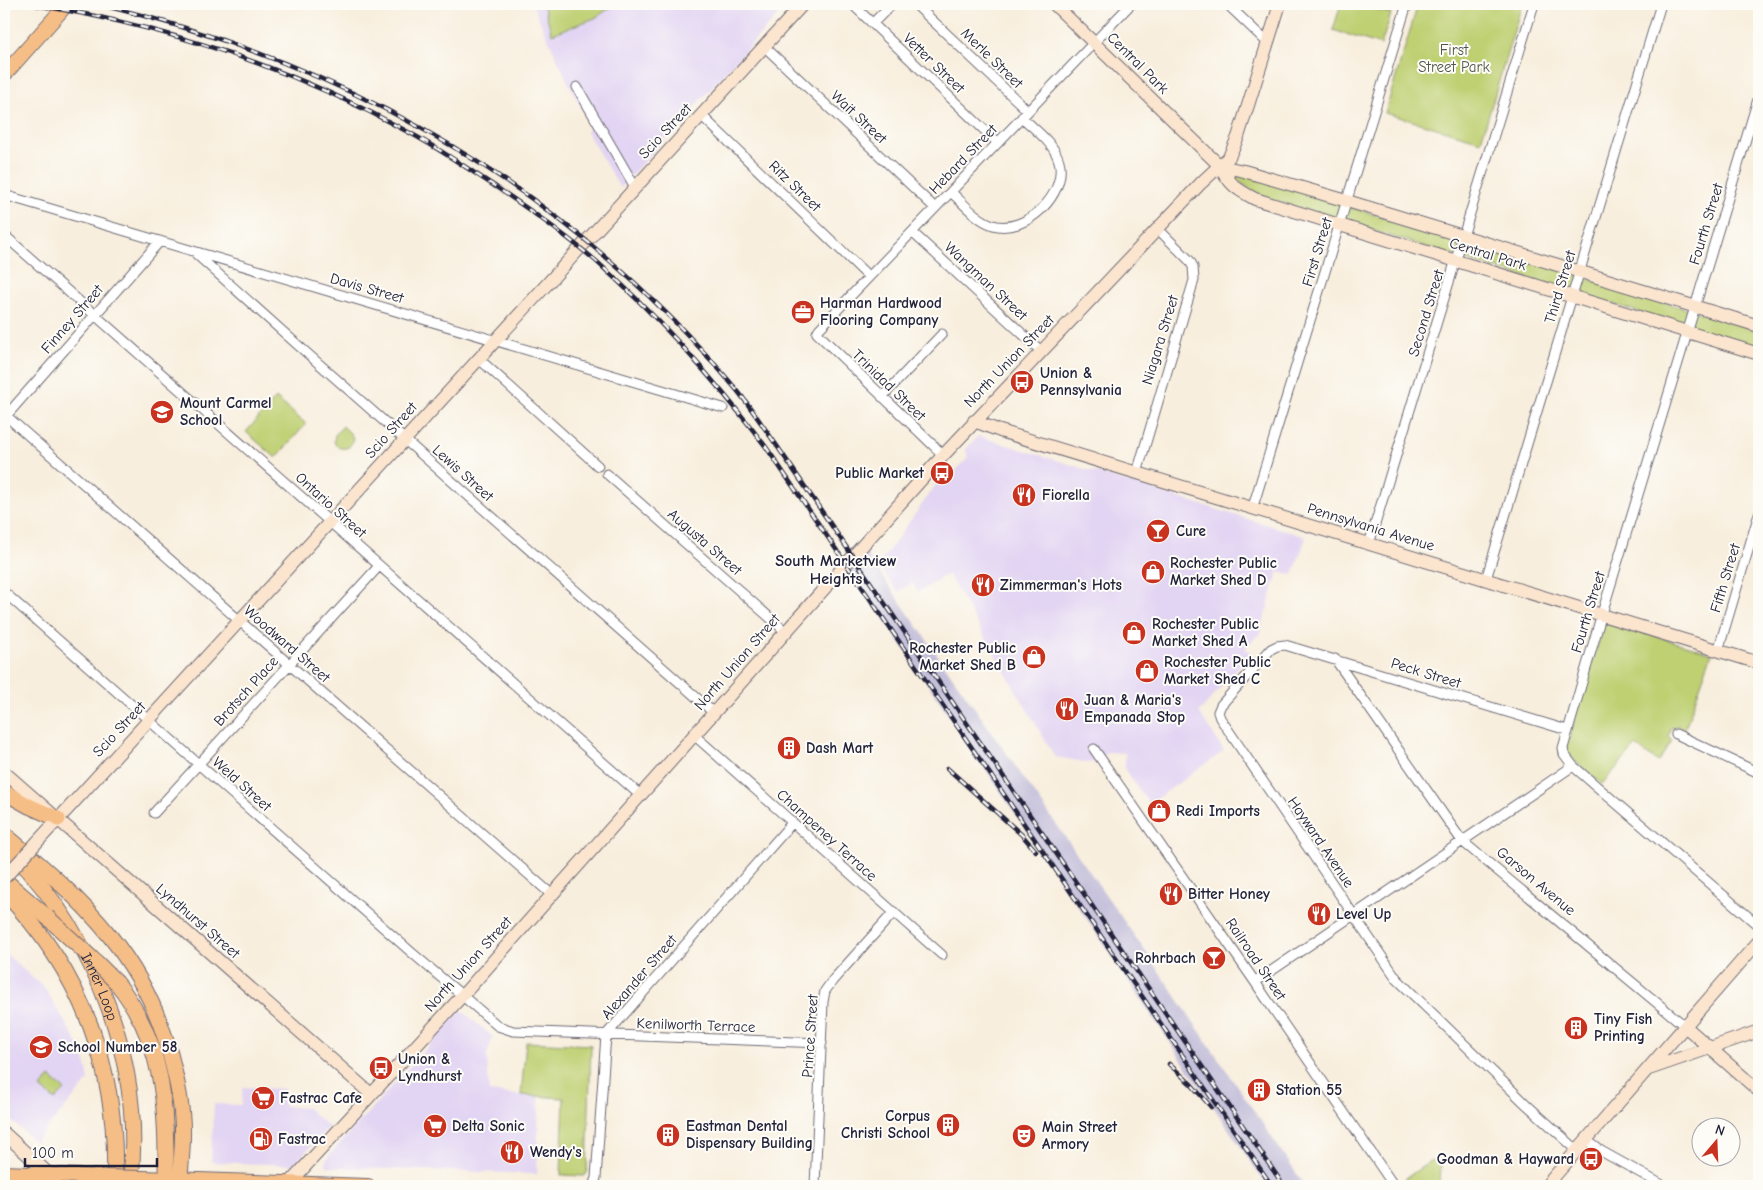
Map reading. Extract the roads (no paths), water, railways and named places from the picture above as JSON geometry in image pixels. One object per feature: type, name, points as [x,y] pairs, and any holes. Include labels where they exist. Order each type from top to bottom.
[{"type":"highway","points":[[4,792],[54,823]]},
{"type":"highway","points":[[4,834],[94,916],[122,951],[146,989],[168,1045],[179,1092],[183,1128],[173,1183]]},
{"type":"highway","name":"Inner Loop","points":[[4,844],[30,872],[61,911],[86,954],[105,999],[120,1046],[129,1094],[136,1182]]},
{"type":"highway","points":[[4,879],[117,983],[139,1015],[159,1068],[173,1183]]},
{"type":"highway","name":"Inner Loop","points":[[4,892],[33,924],[57,956],[73,984],[92,1029],[106,1075],[112,1107],[115,1137],[109,1181]]},
{"type":"main road","points":[[4,75],[67,4]]},
{"type":"main road","points":[[4,1173],[50,1181],[368,1186]]},
{"type":"street","name":"Scio Street","points":[[4,879],[803,4]]},
{"type":"street","name":"Vetter Street","points":[[852,4],[998,143]]},
{"type":"street","points":[[873,23],[892,4]]},
{"type":"street","name":"Merle Street","points":[[915,4],[1025,114],[1057,155],[1060,175],[1058,187],[1051,197],[1026,221],[1019,225],[1006,227],[986,222],[951,192]]},
{"type":"street","name":"Central Park","points":[[1054,4],[1220,166],[1232,185],[1239,190],[1256,198],[1340,225],[1759,354]]},
{"type":"street","name":"Hebard Street","points":[[817,333],[1131,4]]},
{"type":"street","points":[[1227,4],[1268,43]]},
{"type":"street","points":[[1220,166],[1229,157],[1236,142],[1280,4]]},
{"type":"street","name":"First Street","points":[[1252,508],[1407,4]]},
{"type":"street","name":"Second Street","points":[[1369,544],[1534,4]]},
{"type":"street","name":"Third Street","points":[[1486,579],[1661,4]]},
{"type":"street","name":"Wait Street","points":[[765,47],[935,208]]},
{"type":"street","points":[[577,87],[635,187]]},
{"type":"street","name":"Fourth Street","points":[[1573,766],[1564,754],[1563,748],[1567,730],[1759,96]]},
{"type":"street","name":"Ritz Street","points":[[700,116],[869,277]]},
{"type":"street","name":"Central Park","points":[[1220,166],[1244,171],[1347,201],[1759,326]]},
{"type":"street","name":"North Union Street","points":[[288,1185],[462,996],[785,631],[974,421],[1220,166]]},
{"type":"street","name":"Davis Street","points":[[4,195],[724,408]]},
{"type":"street","name":"Niagara Street","points":[[1137,473],[1194,280],[1193,267],[1190,261],[1158,229]]},
{"type":"street","name":"Wangman Street","points":[[912,232],[1041,351]]},
{"type":"street","name":"Ontario Street","points":[[4,235],[640,795]]},
{"type":"street","name":"Finney Street","points":[[5,415],[160,241]]},
{"type":"street","name":"Lewis Street","points":[[194,252],[714,713]]},
{"type":"street","name":"Trinidad Street","points":[[817,333],[937,449],[942,457]]},
{"type":"street","points":[[882,397],[942,334]]},
{"type":"street","points":[[478,358],[598,466]]},
{"type":"street","name":"Woodward Street","points":[[5,415],[551,894]]},
{"type":"street","name":"Pennsylvania Avenue","points":[[974,421],[1000,431],[1759,663]]},
{"type":"street","name":"Augusta Street","points":[[607,474],[785,631]]},
{"type":"street","name":"Fifth Street","points":[[1718,651],[1759,514]]},
{"type":"street","name":"Brotsch Place","points":[[154,813],[379,566]]},
{"type":"street","name":"Weld Street","points":[[4,592],[462,996]]},
{"type":"street","name":"Peck Street","points":[[1277,646],[1290,646],[1335,659],[1567,730]]},
{"type":"street","name":"Hayward Avenue","points":[[1277,646],[1271,649],[1221,705],[1218,715],[1401,984],[1577,1150]]},
{"type":"street","name":"Garson Avenue","points":[[1335,659],[1462,841],[1759,1090]]},
{"type":"street","points":[[1676,734],[1759,773]]},
{"type":"street","name":"Champeney Terrace","points":[[694,735],[942,955]]},
{"type":"street","name":"Railroad Street","points":[[1094,749],[1394,1186]]},
{"type":"street","points":[[1255,982],[1573,766],[1759,926]]},
{"type":"street","name":"Lyndhurst Street","points":[[4,772],[54,823],[371,1094]]},
{"type":"street","name":"Alexander Street","points":[[593,1186],[596,1178],[606,1035],[792,823]]},
{"type":"street","name":"Prince Street","points":[[815,1186],[823,1002],[828,986],[894,912]]},
{"type":"street","points":[[1546,1186],[1759,941]]},
{"type":"street","name":"Kenilworth Terrace","points":[[462,996],[492,1022],[504,1029],[513,1031],[822,1043]]},
{"type":"street","points":[[1649,1068],[1759,1032]]},
{"type":"street","points":[[4,1133],[50,1181]]},
{"type":"street","points":[[1586,1140],[1664,1186]]},
{"type":"railway","points":[[30,4],[80,13],[178,37],[226,52],[320,88],[410,133],[496,187],[572,241],[619,282],[686,350],[766,447],[1272,1186]]},
{"type":"railway","points":[[98,4],[191,30],[281,62],[367,100],[449,144],[527,195],[601,253],[671,318],[736,389],[751,409],[1284,1186]]},
{"type":"railway","points":[[947,768],[1022,835],[1036,851]]},
{"type":"railway","points":[[1169,1064],[1191,1084],[1211,1107]]},
{"type":"place","name":"Harman Hardwood Flooring Company","points":[[803,312]]},
{"type":"place","name":"Union & Pennsylvania","points":[[1022,382]]},
{"type":"place","name":"Mount Carmel School","points":[[162,412]]},
{"type":"place","name":"Public Market","points":[[942,473]]},
{"type":"place","name":"Fiorella","points":[[1024,495]]},
{"type":"place","name":"Cure","points":[[1158,531]]},
{"type":"place","name":"Rochester Public Market Shed D","points":[[1153,572]]},
{"type":"place","name":"Zimmerman's Hots","points":[[983,585]]},
{"type":"place","name":"Rochester Public Market Shed A","points":[[1134,633]]},
{"type":"place","name":"Rochester Public Market Shed B","points":[[1034,657]]},
{"type":"place","name":"Rochester Public Market Shed C","points":[[1147,671]]},
{"type":"place","name":"Juan & Maria's Empanada Stop","points":[[1067,709]]},
{"type":"place","name":"Dash Mart","points":[[789,748]]},
{"type":"place","name":"Redi Imports","points":[[1159,811]]},
{"type":"place","name":"Bitter Honey","points":[[1171,894]]},
{"type":"place","name":"Level Up","points":[[1319,914]]},
{"type":"place","name":"Rohrbach","points":[[1214,958]]},
{"type":"place","name":"Tiny Fish Printing","points":[[1576,1028]]},
{"type":"place","name":"School Number 58","points":[[41,1047]]},
{"type":"place","name":"Union & Lyndhurst","points":[[381,1068]]},
{"type":"place","name":"Station 55","points":[[1259,1090]]},
{"type":"place","name":"Fastrac Cafe","points":[[263,1098]]},
{"type":"place","name":"Corpus Christi School","points":[[948,1125]]},
{"type":"place","name":"Delta Sonic","points":[[435,1126]]},
{"type":"place","name":"Eastman Dental Dispensary Building","points":[[668,1135]]},
{"type":"place","name":"Main Street Armory","points":[[1024,1136]]},
{"type":"place","name":"Fastrac","points":[[261,1139]]},
{"type":"place","name":"Wendy's","points":[[512,1152]]},
{"type":"place","name":"Goodman & Hayward","points":[[1591,1159]]},
{"type":"district","name":"South Marketview Heights","points":[[836,570]]},
{"type":"park label","name":"First Street Park","points":[[1454,58]]}]
